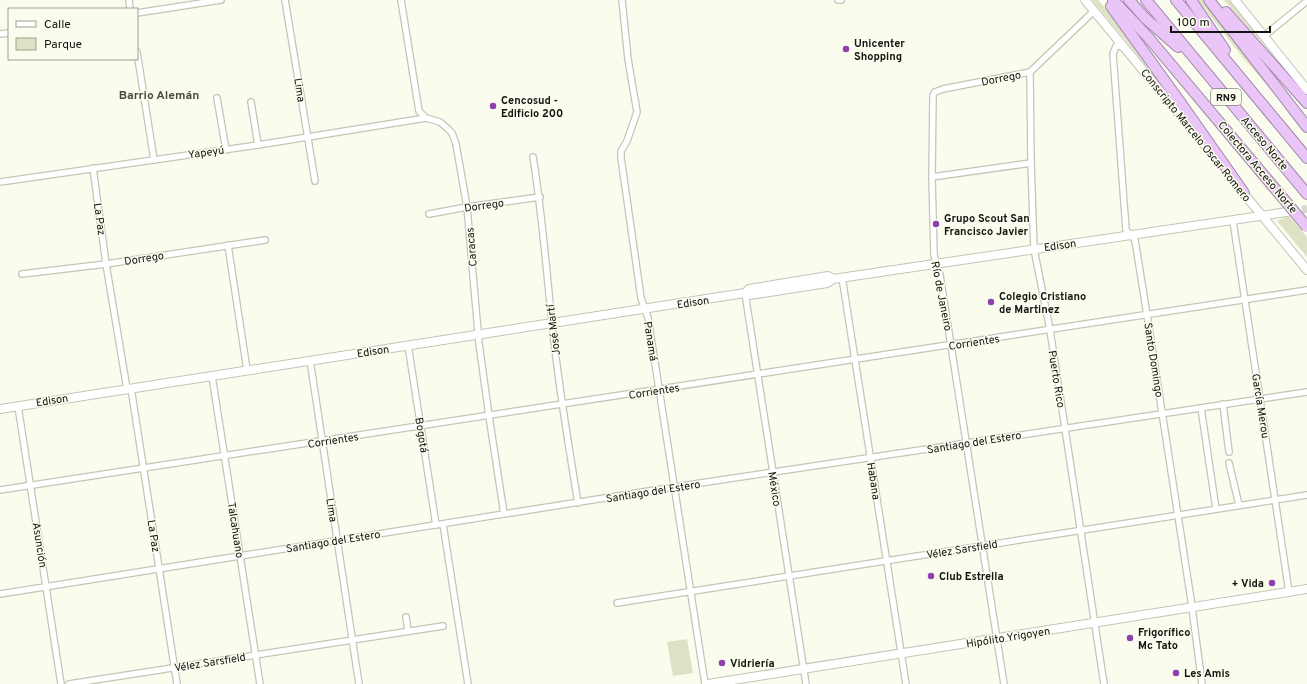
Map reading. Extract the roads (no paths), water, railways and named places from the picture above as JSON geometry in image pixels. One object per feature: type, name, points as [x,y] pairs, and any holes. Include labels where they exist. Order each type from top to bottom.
[{"type":"highway","points":[[1106,0],[1244,193]]},
{"type":"highway","name":"Colectora Acceso Norte","points":[[1113,0],[1148,37],[1287,207],[1307,227]]},
{"type":"highway","points":[[1129,0],[1145,18],[1202,68]]},
{"type":"highway","name":"Acceso Norte","points":[[1146,0],[1307,194]]},
{"type":"highway","name":"Acceso Norte","points":[[1176,0],[1307,158]]},
{"type":"highway","points":[[1191,0],[1253,93]]},
{"type":"highway","points":[[1209,0],[1307,127]]},
{"type":"highway","points":[[1215,0],[1307,103]]},
{"type":"street","points":[[138,13],[221,0]]},
{"type":"street","name":"Lima","points":[[285,0],[315,180]]},
{"type":"street","points":[[401,0],[419,112],[426,118]]},
{"type":"street","name":"Panamá","points":[[622,0],[628,59],[637,112],[621,158],[641,298],[648,318],[691,591],[704,684]]},
{"type":"street","name":"Conscripto Marcelo Oscar Romero","points":[[1085,0],[1307,270]]},
{"type":"street","points":[[1234,0],[1307,90]]},
{"type":"street","points":[[1264,36],[1307,2]]},
{"type":"street","name":"Dorrego","points":[[934,95],[935,92],[943,89],[1030,72],[1094,11]]},
{"type":"street","name":"Santo Domingo","points":[[1123,47],[1116,46],[1113,54],[1126,230],[1135,240],[1148,316],[1192,607],[1202,684]]},
{"type":"street","points":[[138,58],[154,160]]},
{"type":"street","name":"Puerto Rico","points":[[1030,72],[1034,249],[1050,330],[1104,684]]},
{"type":"street","name":"Río de Janeiro","points":[[934,95],[932,177],[934,255],[940,275],[1004,684]]},
{"type":"street","points":[[218,98],[226,150]]},
{"type":"street","points":[[251,102],[258,145]]},
{"type":"street","name":"Yapeyú","points":[[0,182],[226,150],[426,118]]},
{"type":"street","name":"Caracas","points":[[426,118],[440,122],[452,133],[456,144],[467,207],[479,335],[489,416],[504,514]]},
{"type":"street","name":"José Martí","points":[[533,157],[540,197],[552,323],[562,405],[578,503]]},
{"type":"street","points":[[932,177],[1031,163]]},
{"type":"street","name":"La Paz","points":[[93,168],[106,264],[143,468],[177,684]]},
{"type":"street","name":"Dorrego","points":[[429,214],[540,197]]},
{"type":"street","name":"Edison","points":[[0,409],[745,293],[749,288],[781,283],[828,276],[838,278],[1262,216],[1287,207]]},
{"type":"street","name":"García Merou","points":[[1233,220],[1289,592]]},
{"type":"street","name":"Dorrego","points":[[22,274],[106,264],[265,240]]},
{"type":"street","points":[[228,245],[248,370]]},
{"type":"street","name":"Habana","points":[[838,278],[856,360],[900,653],[906,684]]},
{"type":"street","name":"Corrientes","points":[[0,490],[1148,316],[1307,290]]},
{"type":"street","name":"México","points":[[745,293],[806,684]]},
{"type":"street","name":"Bogotá","points":[[408,345],[436,525]]},
{"type":"street","name":"Lima","points":[[310,360],[359,684]]},
{"type":"street","name":"Talcahuano","points":[[212,376],[260,684]]},
{"type":"street","name":"Santiago del Estero","points":[[0,594],[674,487],[1307,392]]},
{"type":"street","points":[[1223,404],[1229,452]]},
{"type":"street","name":"Asunción","points":[[18,406],[61,684]]},
{"type":"street","points":[[1201,408],[1216,509]]},
{"type":"street","points":[[1229,463],[1239,505]]},
{"type":"street","name":"Vélez Sarsfield","points":[[617,603],[1307,495]]},
{"type":"street","points":[[443,524],[468,684]]},
{"type":"street","name":"Hipólito Yrigoyen","points":[[708,684],[1307,589]]},
{"type":"street","points":[[406,617],[408,631]]},
{"type":"street","name":"Vélez Sarsfield","points":[[69,684],[443,626]]},
{"type":"tunnel","points":[[1290,212],[1307,209]]},
{"type":"place","name":"Unicenter Shopping","points":[[846,49]]},
{"type":"place","name":"Cencosud - Edificio 200","points":[[493,106]]},
{"type":"place","name":"Grupo Scout San Francisco Javier","points":[[936,224]]},
{"type":"place","name":"Colegio Cristiano de Martinez","points":[[991,302]]},
{"type":"place","name":"Club Estrella","points":[[931,576]]},
{"type":"place","name":"+ Vida","points":[[1272,583]]},
{"type":"place","name":"Frigorífico Mc Tato","points":[[1130,638]]},
{"type":"place","name":"Vidriería","points":[[722,663]]},
{"type":"place","name":"Les Amis","points":[[1176,673]]},
{"type":"district","name":"Barrio Alemán","points":[[159,95]]}]
